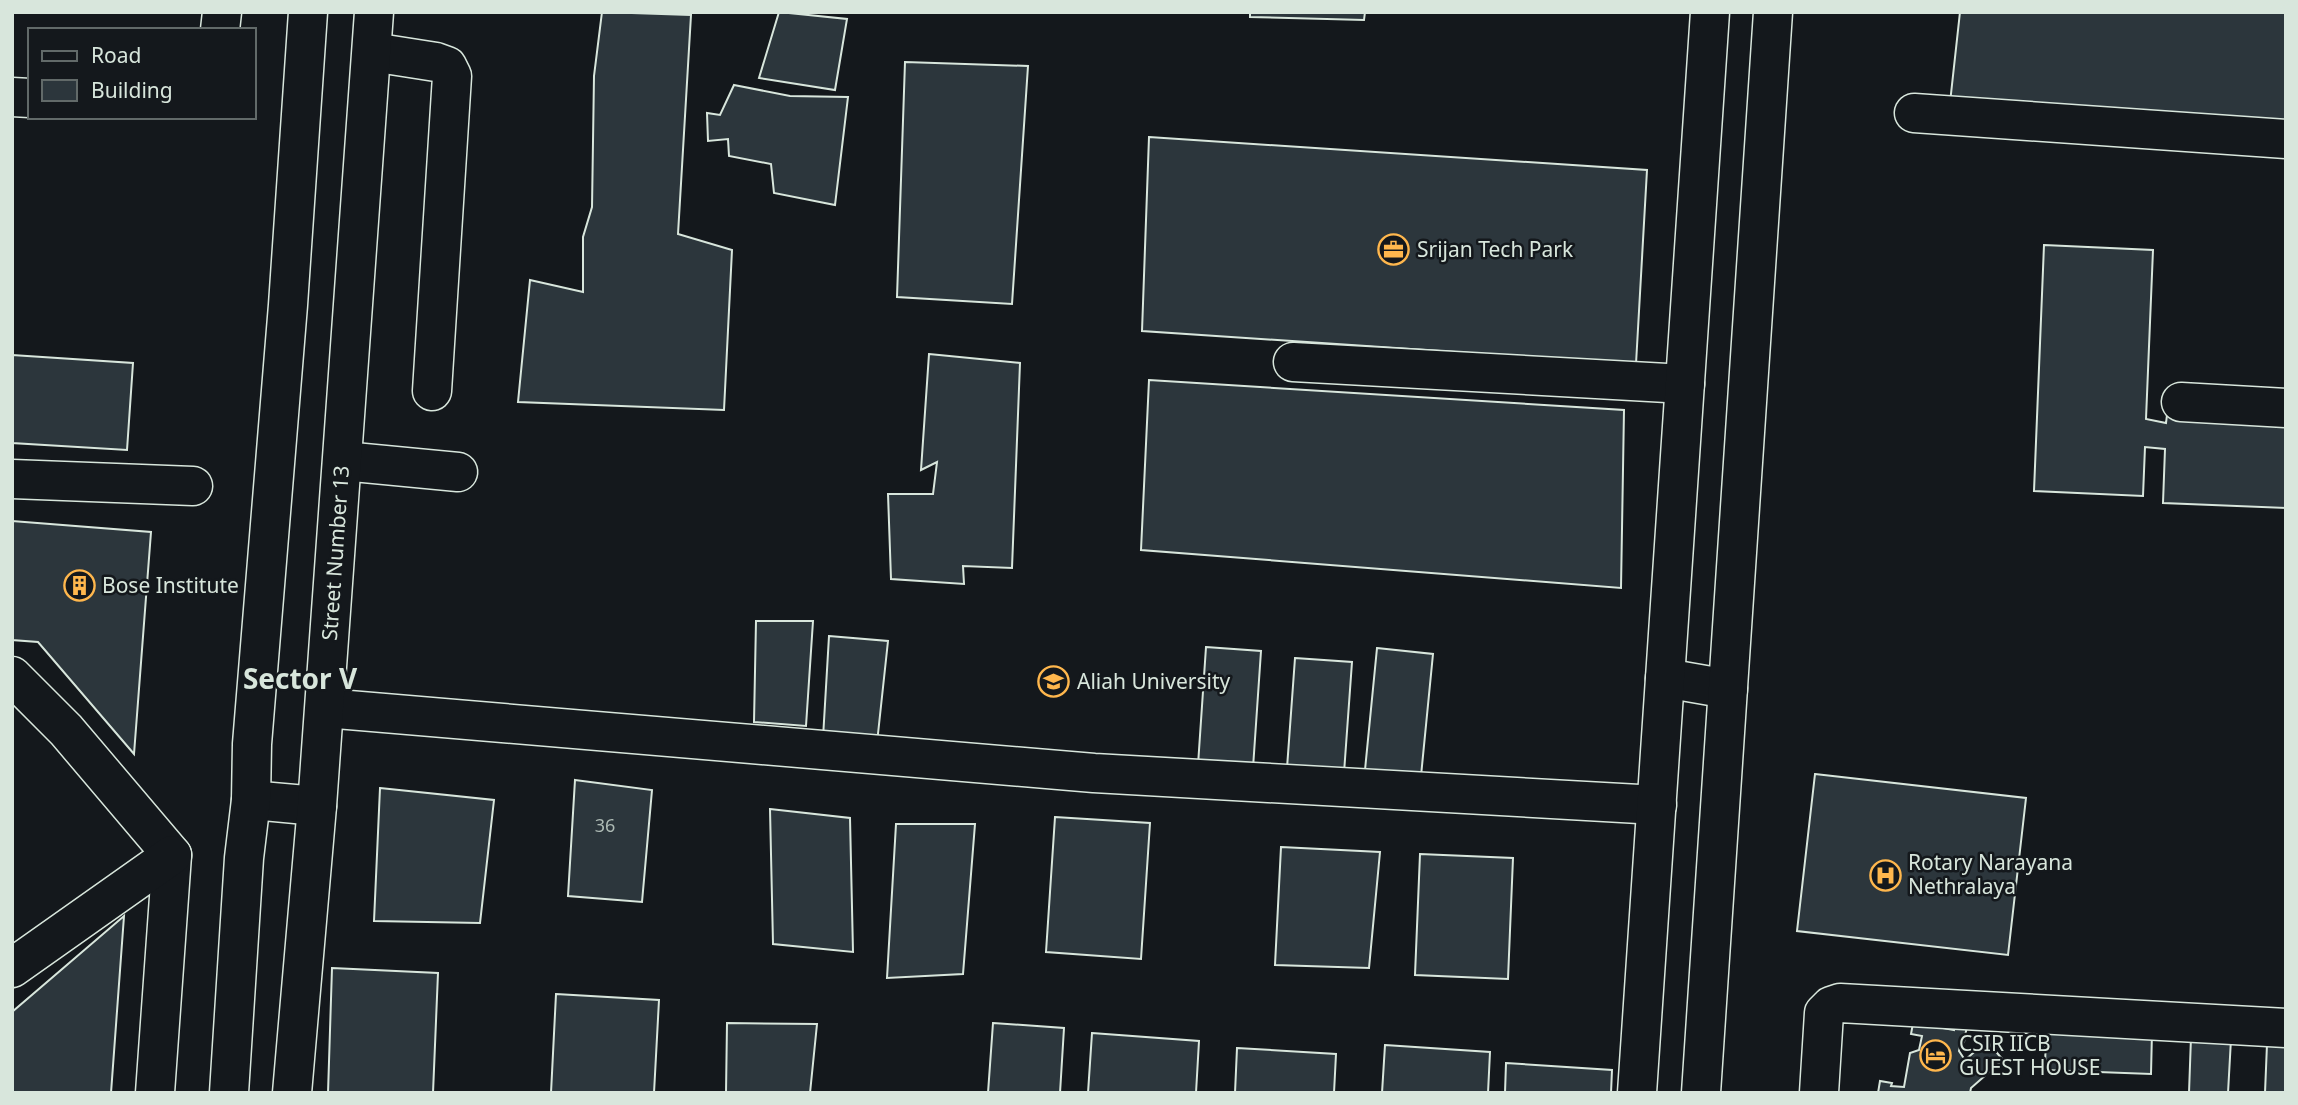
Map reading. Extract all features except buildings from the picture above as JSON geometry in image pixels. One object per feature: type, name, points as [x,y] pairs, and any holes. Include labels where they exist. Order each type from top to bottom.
[{"type":"street","points":[[229,1093],[244,858],[251,800],[252,744],[308,12]]},
{"type":"street","name":"Street Number 13","points":[[292,1093],[317,806],[374,12]]},
{"type":"street","points":[[1637,1093],[1710,12]]},
{"type":"street","points":[[1701,1093],[1773,12]]},
{"type":"street","points":[[372,52],[436,62],[447,66],[452,76],[432,391]]},
{"type":"street","points":[[1914,113],[2286,139]]},
{"type":"street","points":[[1293,362],[1685,384]]},
{"type":"street","points":[[2181,402],[2286,408]]},
{"type":"street","points":[[343,461],[458,472]]},
{"type":"street","points":[[12,479],[193,486]]},
{"type":"street","points":[[12,676],[65,730],[172,855],[155,1093]]},
{"type":"street","points":[[1665,678],[1728,689]]},
{"type":"street","points":[[324,708],[1094,773],[1657,805]]},
{"type":"street","points":[[251,800],[317,806]]},
{"type":"street","points":[[12,968],[172,855]]},
{"type":"street","points":[[1819,1093],[1824,1013],[1831,1006],[1840,1003],[2286,1028]]},
{"type":"place","name":"Srijan Tech Park","points":[[1394,250]]},
{"type":"place","name":"Bose Institute","points":[[79,586]]},
{"type":"place","name":"Aliah University","points":[[1054,682]]},
{"type":"place","name":"Rotary Narayana Nethralaya","points":[[1885,875]]},
{"type":"place","name":"CSIR IICB GUEST HOUSE","points":[[1936,1056]]},
{"type":"district","name":"Sector V","points":[[300,679]]}]
